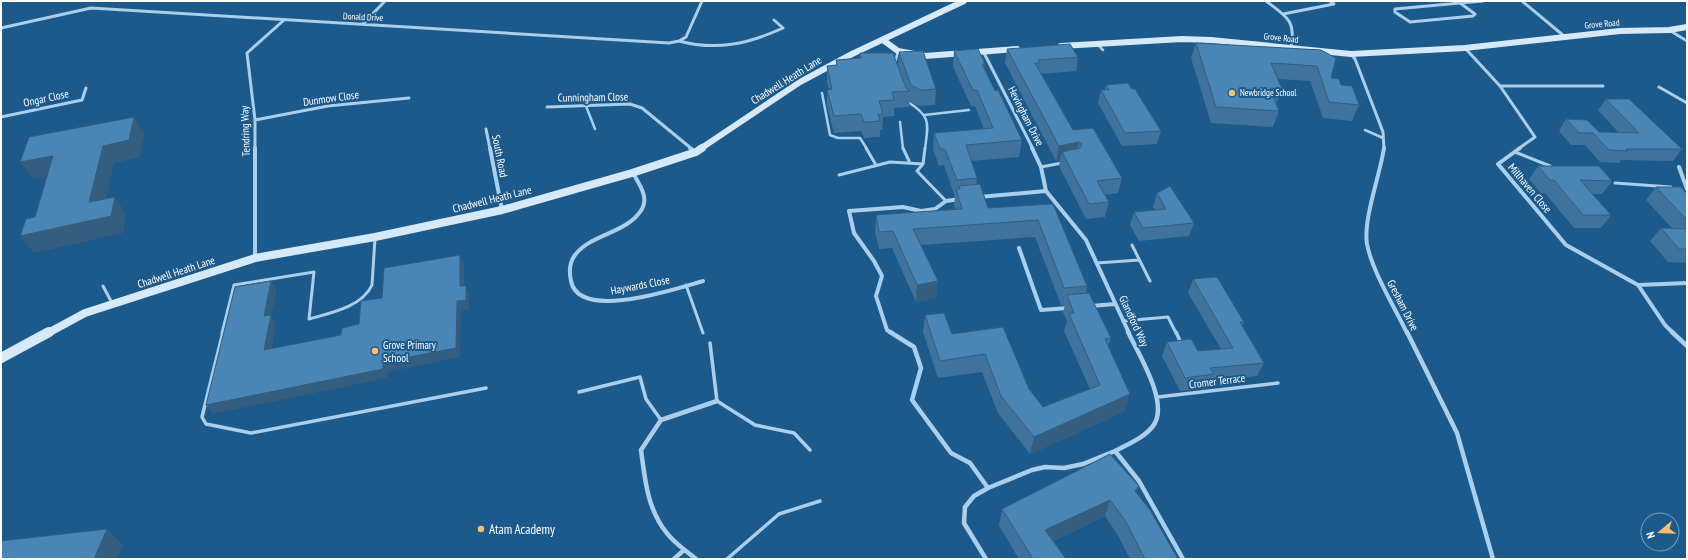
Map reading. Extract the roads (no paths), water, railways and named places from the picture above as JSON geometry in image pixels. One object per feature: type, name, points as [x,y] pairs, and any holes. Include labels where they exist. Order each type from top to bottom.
[{"type":"street","points":[[363,24],[386,1]]},
{"type":"street","points":[[680,41],[686,37],[702,1]]},
{"type":"street","name":"Chadwell Heath Lane","points":[[1,358],[85,313],[256,258],[375,237],[502,210],[632,173],[696,152],[800,82],[964,1]]},
{"type":"street","points":[[1266,1],[1293,24],[1294,31],[1291,48]]},
{"type":"street","points":[[1283,14],[1334,4],[1330,1]]},
{"type":"street","points":[[1460,3],[1475,14],[1473,16],[1410,22],[1394,12],[1395,9],[1460,3],[1483,1]]},
{"type":"street","points":[[1522,1],[1564,36]]},
{"type":"street","name":"Donald Drive","points":[[1,28],[67,12],[91,8],[669,43],[680,41]]},
{"type":"street","name":"Tendring Way","points":[[256,258],[255,120],[247,53],[284,20]]},
{"type":"street","points":[[680,41],[696,47],[725,47],[757,40],[783,28],[774,20]]},
{"type":"street","name":"Grove Road","points":[[1051,47],[1182,39],[1351,54],[1466,48],[1564,36],[1620,31],[1669,30],[1687,27]]},
{"type":"street","points":[[1669,30],[1687,41]]},
{"type":"street","points":[[883,40],[898,51],[925,56],[1021,49]]},
{"type":"street","name":"Millhaven Close","points":[[1466,48],[1500,86],[1535,137],[1498,164],[1566,245],[1638,285]]},
{"type":"street","name":"Hevingham Drive","points":[[983,51],[1024,130],[1041,167],[1046,191]]},
{"type":"street","name":"Gresham Drive","points":[[1351,54],[1355,59],[1383,138],[1384,149],[1367,228],[1367,244],[1374,268],[1457,433],[1493,559]]},
{"type":"street","points":[[1500,86],[1604,86]]},
{"type":"street","points":[[1659,87],[1687,103]]},
{"type":"street","name":"Ongar Close","points":[[1,117],[82,100],[86,88]]},
{"type":"street","name":"Dunmow Close","points":[[255,120],[328,106],[409,98]]},
{"type":"street","name":"Cunningham Close","points":[[547,107],[630,104],[642,108],[679,141],[696,152]]},
{"type":"street","name":"South Road","points":[[486,130],[502,210]]},
{"type":"street","points":[[1679,167],[1687,188]]},
{"type":"street","name":"Haywards Close","points":[[632,173],[645,196],[643,208],[638,217],[629,224],[585,246],[577,254],[569,264],[572,287],[582,296],[594,301],[616,301],[703,281]]},
{"type":"street","points":[[977,198],[1046,191]]},
{"type":"street","name":"Glandford Way","points":[[986,559],[964,523],[965,507],[974,496],[988,488],[1032,470],[1045,467],[1064,468],[1083,464],[1115,451],[1141,437],[1155,424],[1160,412],[1158,397],[1114,304],[1086,240],[1046,191]]},
{"type":"street","points":[[969,198],[946,201],[934,208],[921,211],[903,208],[849,211],[854,233],[874,261],[882,276],[876,296],[887,330],[914,347],[921,368],[912,400],[951,453],[970,463],[988,488]]},
{"type":"street","points":[[1019,248],[1041,310],[1071,308]]},
{"type":"street","points":[[1638,285],[1687,283]]},
{"type":"street","points":[[1638,285],[1665,325],[1687,346]]},
{"type":"street","points":[[1085,307],[1114,304]]},
{"type":"street","points":[[696,559],[666,533],[653,511],[646,488],[641,450],[654,428],[662,420],[717,401]]},
{"type":"street","points":[[1115,451],[1139,481],[1184,559]]},
{"type":"street","points":[[674,559],[684,550]]},
{"type":"lane","points":[[1097,44],[1102,50]]},
{"type":"lane","points":[[894,66],[898,51]]},
{"type":"lane","points":[[822,93],[830,135],[838,138],[860,138],[876,165]]},
{"type":"lane","points":[[906,98],[908,103],[921,110],[928,123],[922,164],[918,171],[921,177],[946,201]]},
{"type":"lane","points":[[586,106],[595,129]]},
{"type":"lane","points":[[924,115],[969,110]]},
{"type":"lane","points":[[900,122],[903,149],[909,161]]},
{"type":"lane","points":[[1365,130],[1383,138]]},
{"type":"lane","points":[[1515,152],[1552,167]]},
{"type":"lane","points":[[839,175],[894,160],[922,164]]},
{"type":"lane","points":[[1041,167],[1069,162]]},
{"type":"lane","points":[[1615,183],[1687,188]]},
{"type":"lane","points":[[375,237],[372,287],[363,299],[324,315],[309,319],[314,272],[234,285],[202,417],[206,424],[251,433],[486,388]]},
{"type":"lane","points":[[1132,245],[1150,281]]},
{"type":"lane","points":[[1097,263],[1139,260]]},
{"type":"lane","points":[[686,285],[703,333]]},
{"type":"lane","points":[[103,286],[113,304]]},
{"type":"lane","points":[[1123,321],[1168,317],[1183,348]]},
{"type":"lane","points":[[710,343],[717,401],[755,425],[794,433],[810,450]]},
{"type":"lane","points":[[578,392],[640,377],[646,399],[662,420]]},
{"type":"lane","name":"Cromer Terrace","points":[[1158,397],[1278,383]]},
{"type":"lane","points":[[727,559],[779,514],[820,501]]},
{"type":"place","name":"Newbridge School","points":[[1232,93]]},
{"type":"place","name":"Grove Primary School","points":[[375,351]]},
{"type":"place","name":"Atam Academy","points":[[481,529]]}]
